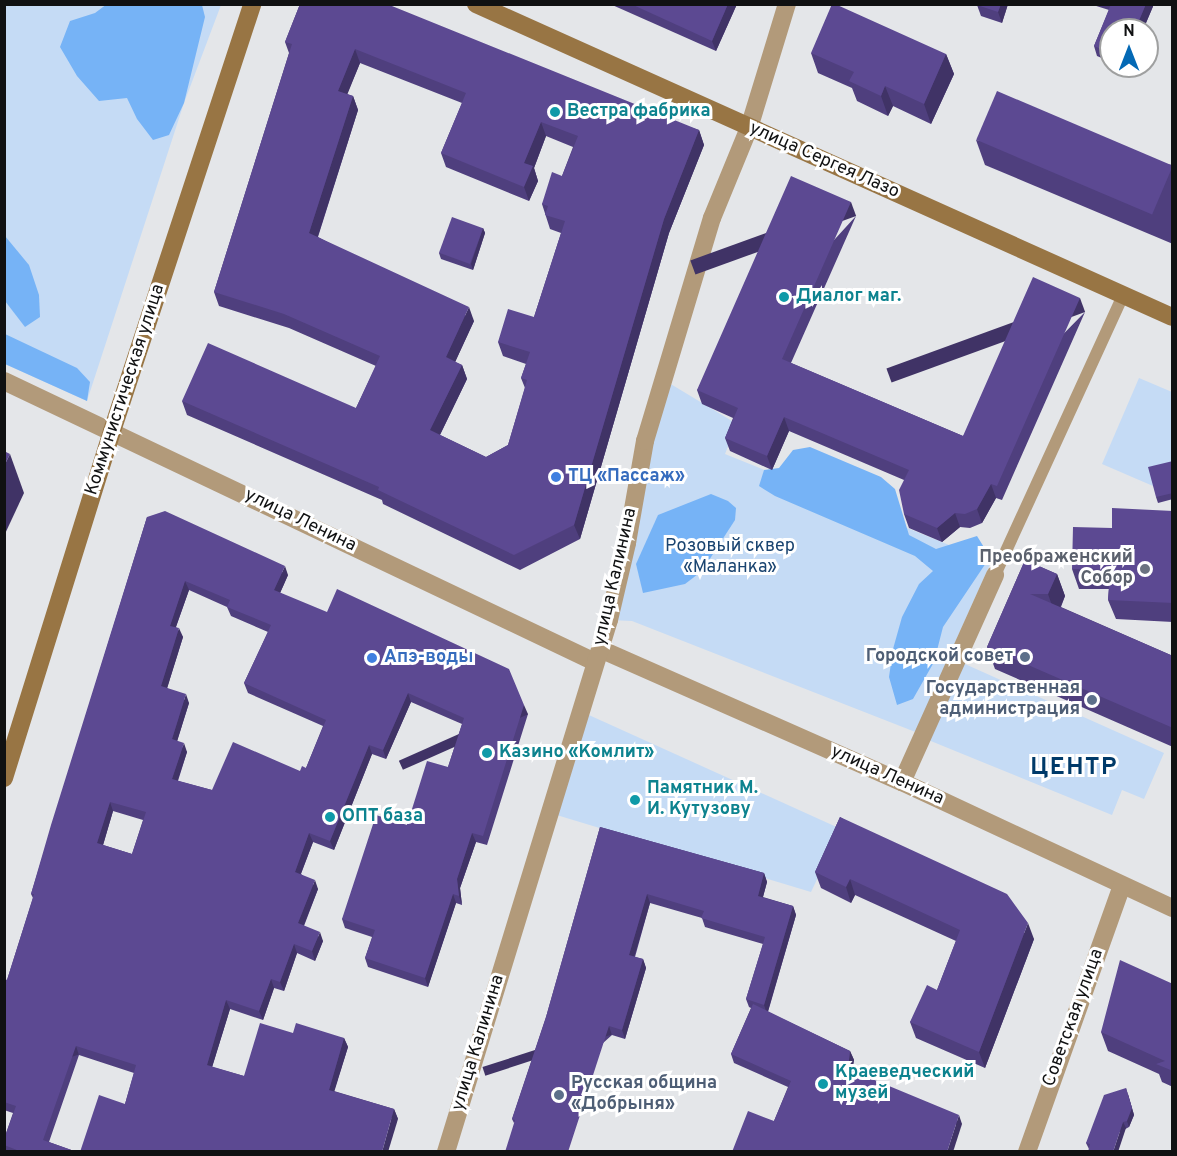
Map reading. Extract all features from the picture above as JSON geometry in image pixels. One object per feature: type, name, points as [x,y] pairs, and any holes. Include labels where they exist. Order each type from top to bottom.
[{"type":"main road","name":"Коммунистическая улица","points":[[4,778],[112,431],[252,4]]},
{"type":"main road","name":"улица Сергея Лазо","points":[[476,4],[1173,317]]},
{"type":"street","name":"улица Калинина","points":[[446,1152],[597,655],[627,543],[645,441],[712,218],[749,128],[788,4]]},
{"type":"street","name":"улица Ленина","points":[[4,381],[597,655],[902,782],[1173,908]]},
{"type":"street","points":[[902,782],[995,575]]},
{"type":"street","name":"Советская улица","points":[[1029,1144],[1122,885]]},
{"type":"lane","points":[[995,575],[1123,295]]},
{"type":"green space","points":[[5,5],[221,5],[184,103],[87,401],[5,364]]},
{"type":"green space","points":[[1139,378],[1172,392],[1172,467],[1153,486],[1102,464]]},
{"type":"green space","name":"Розовый сквер «Маланка»","points":[[664,380],[737,424],[725,454],[991,562],[918,733],[632,621],[609,620]]},
{"type":"green space","points":[[956,660],[1164,753],[1144,799],[1122,790],[1112,815],[921,737]]},
{"type":"green space","points":[[580,711],[841,829],[811,892],[550,813]]},
{"type":"shaded area","points":[[107,4],[202,5],[205,17],[184,103],[169,135],[153,140],[137,119],[127,98],[99,101],[77,76],[60,47],[70,21],[95,13]]},
{"type":"shaded area","points":[[5,236],[29,265],[39,295],[40,317],[25,327],[5,301]]},
{"type":"shaded area","points":[[5,334],[77,368],[90,382],[87,401],[5,364]]},
{"type":"shaded area","points":[[810,447],[881,477],[895,489],[909,535],[936,549],[977,536],[990,557],[943,627],[934,662],[913,699],[897,705],[889,677],[893,649],[902,617],[919,584],[933,571],[915,556],[775,496],[759,486],[764,470],[779,468],[793,450]]},
{"type":"shaded area","points":[[711,494],[728,501],[736,508],[735,520],[702,571],[685,584],[643,593],[636,564],[658,515]]},
{"type":"building","points":[[300,4],[387,4],[699,130],[664,219],[574,525],[514,555],[378,490],[379,487],[182,401],[208,343],[356,408],[380,356],[284,314],[214,292],[292,44],[285,42]],"holes":[[[355,49],[466,93],[441,153],[524,187],[533,166],[524,163],[541,122],[578,136],[562,176],[552,172],[542,204],[548,206],[545,215],[565,221],[534,317],[508,309],[498,342],[530,352],[521,378],[527,380],[508,445],[486,457],[430,430],[462,365],[446,357],[469,307],[309,233],[353,96],[338,91]]]},
{"type":"building","points":[[631,4],[728,4],[712,41]]},
{"type":"building","points":[[832,4],[946,54],[924,104],[885,86],[881,96],[849,81],[854,72],[811,53]]},
{"type":"building","points":[[977,4],[1001,4],[998,12]]},
{"type":"building","points":[[1111,4],[1146,4],[1140,18],[1105,18]]},
{"type":"building","points":[[1099,34],[1099,48],[1094,46]]},
{"type":"building","points":[[997,91],[1172,165],[1152,214],[976,140]]},
{"type":"building","points":[[791,176],[851,202],[782,359],[963,436],[1033,277],[1080,298],[997,486],[991,484],[977,509],[965,514],[955,513],[937,528],[904,514],[899,490],[909,470],[784,417],[767,456],[725,438],[738,408],[697,390]]},
{"type":"building","points":[[452,217],[483,228],[470,264],[439,253]]},
{"type":"building","points":[[4,451],[10,454],[4,466]]},
{"type":"building","points":[[1173,461],[1173,493],[1156,497],[1148,467]]},
{"type":"building","points":[[1112,508],[1173,511],[1173,603],[1108,600],[1110,570],[1072,569],[1073,527],[1112,528]]},
{"type":"building","points":[[165,511],[285,566],[274,590],[327,612],[337,589],[509,669],[524,705],[483,836],[472,833],[457,879],[459,896],[453,894],[425,978],[365,958],[375,930],[342,919],[376,815],[407,825],[427,761],[448,767],[464,718],[408,693],[383,750],[369,745],[330,841],[309,833],[295,872],[315,880],[298,923],[320,932],[312,951],[294,944],[280,982],[271,979],[259,1011],[226,1000],[207,1065],[244,1076],[260,1023],[293,1033],[296,1023],[344,1038],[329,1090],[394,1109],[382,1152],[80,1152],[99,1095],[125,1104],[136,1065],[76,1046],[43,1140],[77,1152],[22,1152],[4,1145],[16,1106],[4,1102],[4,979],[7,980],[34,894],[31,894],[51,825],[147,517]],"holes":[[[185,581],[230,600],[227,607],[271,625],[244,683],[326,720],[306,768],[302,766],[300,771],[233,742],[212,790],[172,779],[184,743],[172,739],[186,694],[161,686],[179,628],[170,626]],[[110,802],[146,812],[132,854],[97,843]]]},
{"type":"building","points":[[1025,560],[1057,574],[1048,594],[1030,594],[1173,656],[1173,728],[987,647]]},
{"type":"building","points":[[840,817],[1007,894],[1028,923],[979,1052],[910,1022],[927,985],[937,990],[960,930],[850,879],[846,887],[815,872]]},
{"type":"building","points":[[600,827],[764,873],[758,896],[793,906],[764,1005],[746,999],[765,937],[701,918],[704,911],[647,894],[629,955],[643,959],[622,1030],[609,1026],[568,1152],[505,1152],[515,1120],[512,1119],[546,1017]]},
{"type":"building","points":[[1120,960],[1173,984],[1173,1071],[1156,1064],[1165,1061],[1101,1032]]},
{"type":"building","name":"Краеведческий музей","points":[[753,1004],[850,1051],[848,1069],[959,1115],[947,1152],[732,1152],[748,1111],[774,1121],[791,1081],[731,1054]]},
{"type":"building","points":[[1126,1088],[1132,1108],[1127,1121],[1123,1122],[1113,1152],[1088,1152],[1090,1144],[1086,1143],[1104,1095]]},
{"type":"place","name":"Вестра фабрика","points":[[555,112]]},
{"type":"place","name":"Диалог маг.","points":[[784,297]]},
{"type":"place","name":"ТЦ «Пассаж»","points":[[556,477]]},
{"type":"place","name":"Преображенский Собор","points":[[1145,569]]},
{"type":"place","name":"Городской совет","points":[[1025,657]]},
{"type":"place","name":"Апэ-воды","points":[[372,658]]},
{"type":"place","name":"Государственная администрация","points":[[1092,700]]},
{"type":"place","name":"Казино «Комлит»","points":[[487,753]]},
{"type":"place","name":"Памятник М. И. Кутузову","points":[[635,800]]},
{"type":"place","name":"ОПТ база","points":[[330,817]]},
{"type":"place","name":"Краеведческий музей","points":[[823,1084]]},
{"type":"place","name":"Русская община «Добрыня»","points":[[559,1095]]},
{"type":"district","name":"ЦЕНТР","points":[[1074,769]]}]
